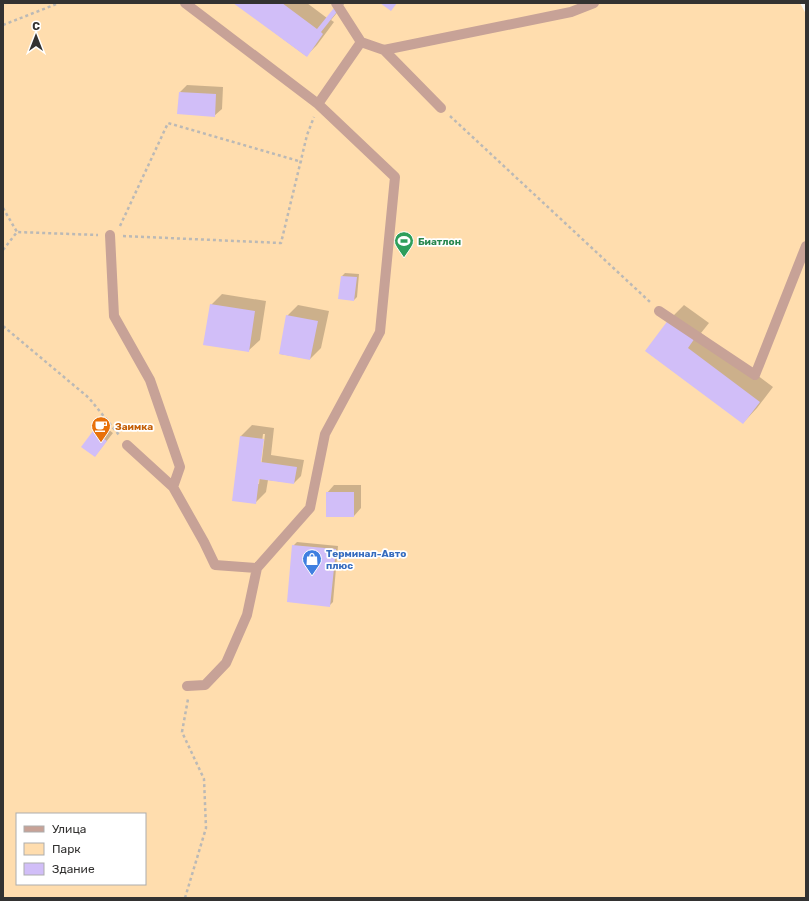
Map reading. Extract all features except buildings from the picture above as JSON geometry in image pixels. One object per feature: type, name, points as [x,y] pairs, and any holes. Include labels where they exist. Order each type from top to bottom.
[{"type":"street","points":[[185,3],[318,104],[395,177],[380,332],[325,434],[310,508],[257,568],[246,615],[226,663],[205,685],[188,686]]},
{"type":"street","points":[[336,3],[361,42],[384,50],[441,108]]},
{"type":"street","points":[[384,50],[571,12],[594,3]]},
{"type":"street","points":[[318,104],[361,42]]},
{"type":"street","points":[[113,236],[114,316],[150,380],[178,459],[180,467],[173,487]]},
{"type":"street","points":[[659,311],[755,375],[806,246]]},
{"type":"street","points":[[127,445],[173,487],[204,542],[214,565],[257,568]]},
{"type":"path","points":[[3,25],[59,3]]},
{"type":"path","points":[[17,232],[281,243],[302,162],[307,135],[318,104]]},
{"type":"path","points":[[441,108],[659,311]]},
{"type":"path","points":[[113,236],[168,123],[302,162]]},
{"type":"path","points":[[3,208],[17,232]]},
{"type":"path","points":[[3,250],[17,232]]},
{"type":"path","points":[[3,326],[90,398],[127,445]]},
{"type":"path","points":[[185,898],[206,828],[204,779],[182,732],[188,686]]},
{"type":"green space","name":"Биатлон","points":[[3,3],[800,3],[806,14],[806,898],[3,898]]},
{"type":"place","name":"Биатлон","points":[[404,258]]},
{"type":"place","name":"Заимка","points":[[101,443]]},
{"type":"place","name":"Терминал-Авто плюс","points":[[312,576]]}]
